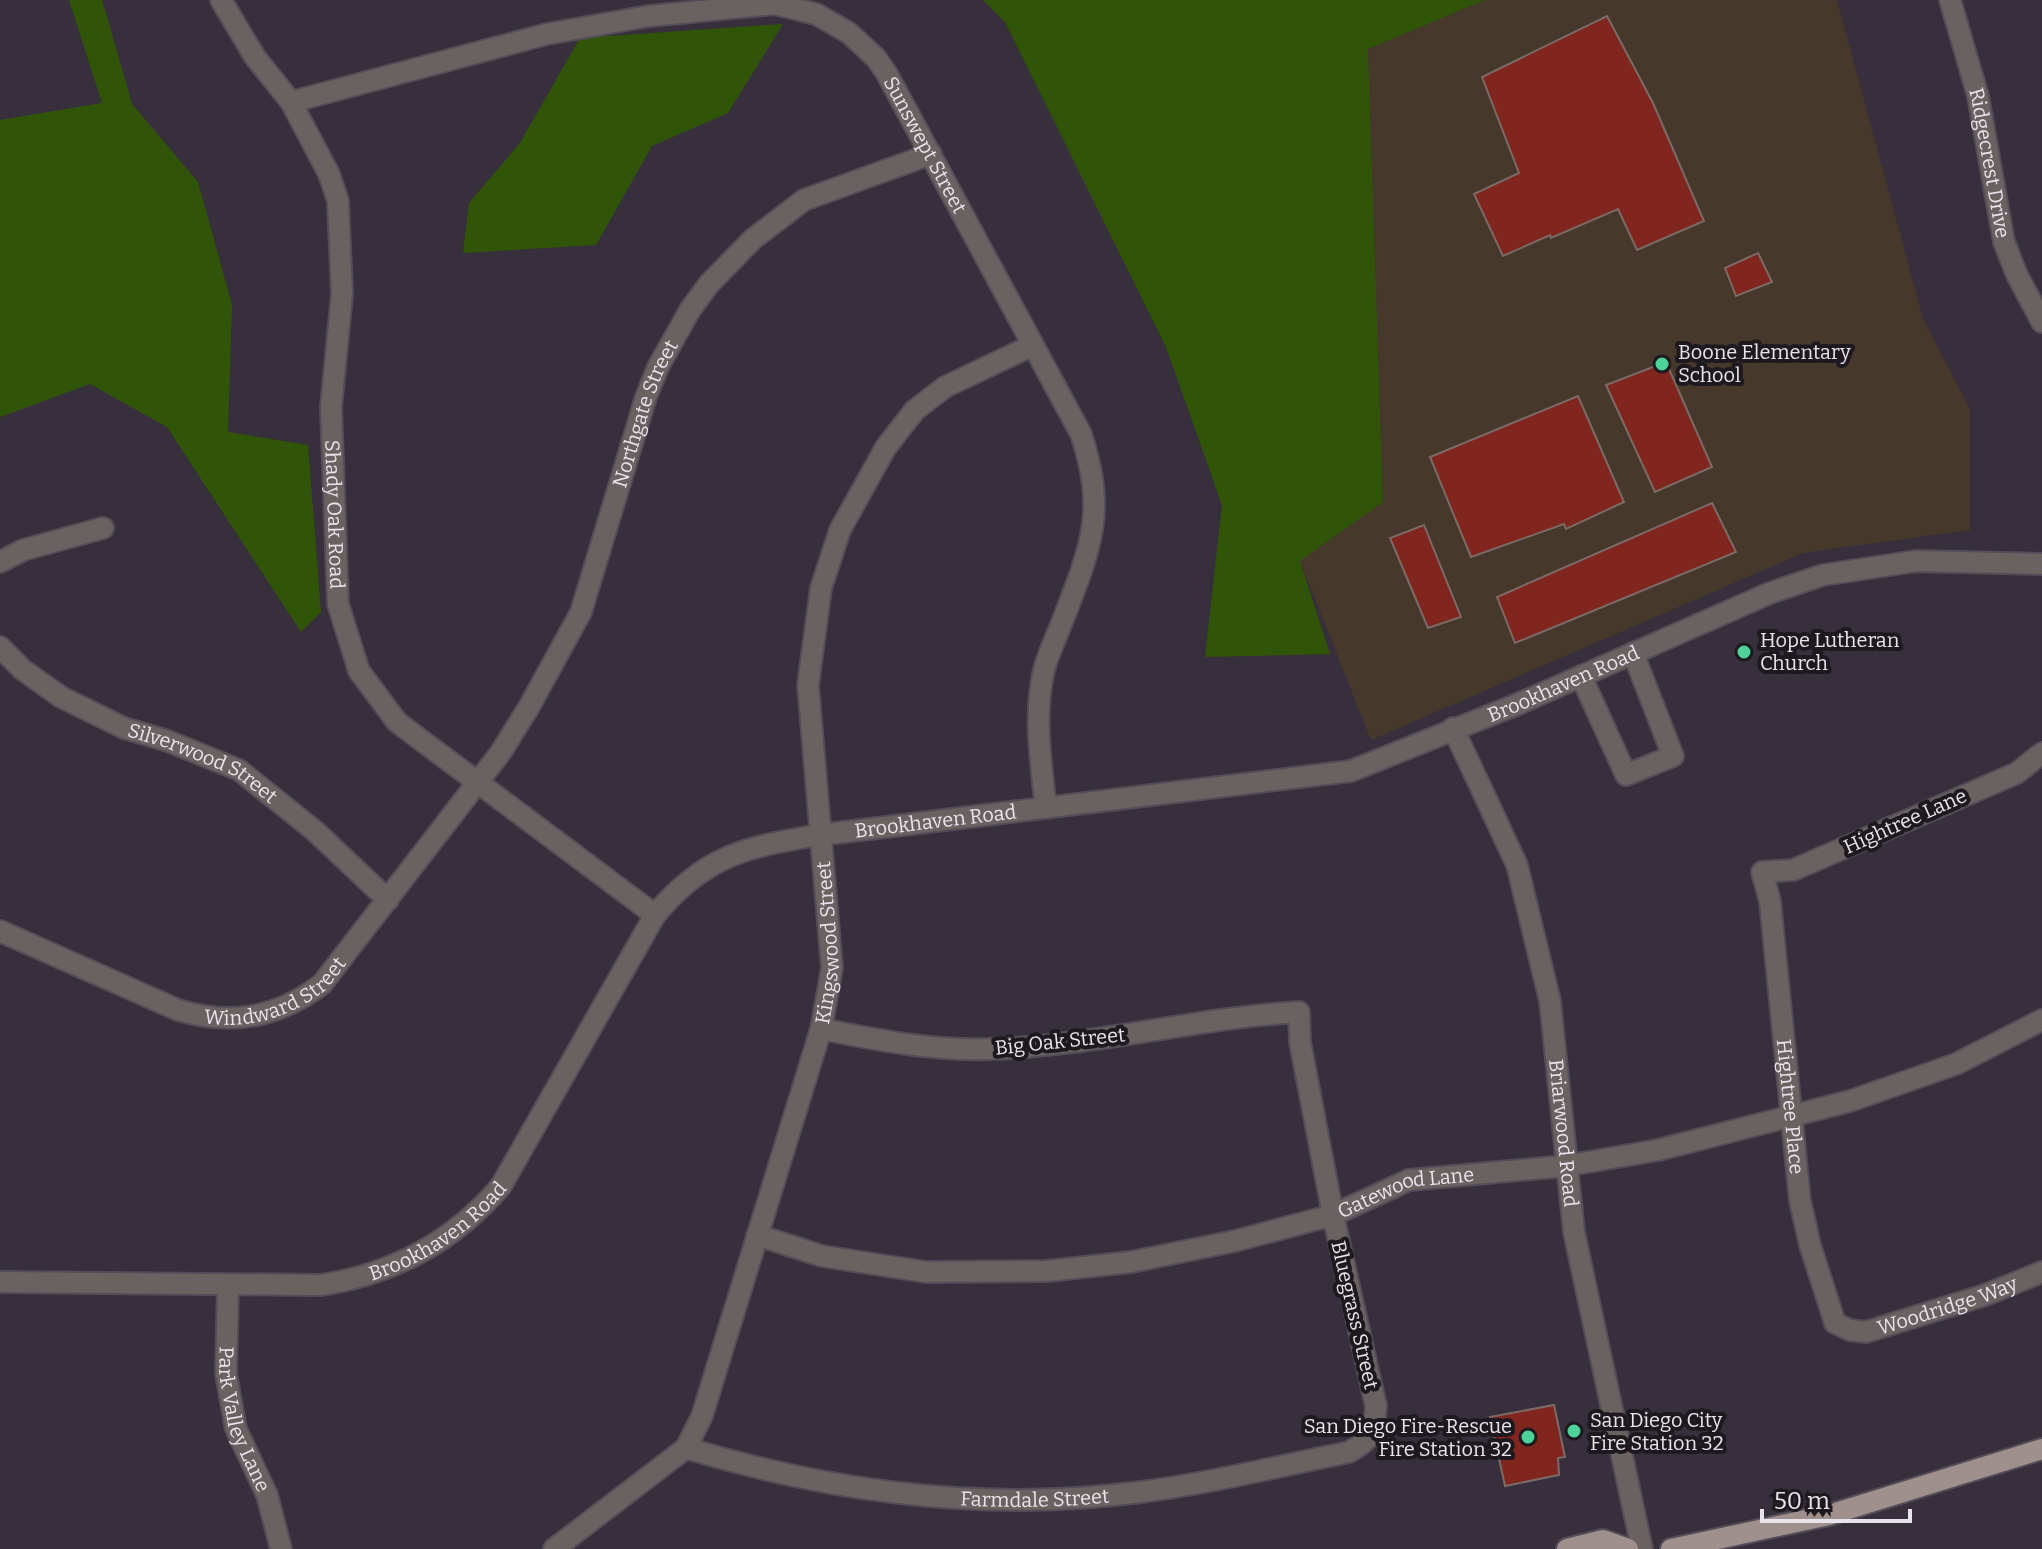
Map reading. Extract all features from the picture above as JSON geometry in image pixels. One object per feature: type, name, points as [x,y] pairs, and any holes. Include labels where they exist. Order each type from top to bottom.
[{"type":"main road","points":[[1671,1549],[1829,1515],[2042,1449]]},
{"type":"main road","points":[[1567,1549],[1603,1540],[1628,1549]]},
{"type":"street","name":"Shady Oak Road","points":[[221,0],[255,57],[291,102],[329,174],[338,201],[342,294],[331,407],[338,604],[359,671],[397,722],[655,915]]},
{"type":"street","name":"Ridgecrest Drive","points":[[1950,0],[1978,96],[2004,242],[2017,275],[2042,322]]},
{"type":"street","name":"Sunswept Street","points":[[291,102],[547,34],[649,16],[775,4],[816,14],[833,22],[863,45],[887,74],[931,154],[1081,434],[1089,459],[1096,501],[1089,549],[1044,671],[1037,708],[1046,808]]},
{"type":"street","name":"Northgate Street","points":[[477,783],[529,707],[581,612],[646,397],[663,357],[690,310],[730,260],[804,200],[931,154]]},
{"type":"street","name":"Kingswood Street","points":[[554,1549],[686,1448],[702,1416],[821,1029],[832,968],[808,685],[821,588],[840,530],[886,447],[915,410],[945,387],[1033,345]]},
{"type":"street","points":[[0,562],[23,550],[103,528]]},
{"type":"street","name":"Brookhaven Road","points":[[0,1282],[321,1285],[369,1275],[414,1257],[471,1218],[501,1186],[655,915],[671,896],[700,872],[735,853],[756,846],[819,835],[1351,771],[1581,676],[1770,593],[1823,575],[1916,561],[2042,564]]},
{"type":"street","name":"Silverwood Street","points":[[0,647],[23,670],[61,697],[124,728],[168,741],[239,770],[315,831],[388,900]]},
{"type":"street","points":[[1581,676],[1626,775],[1673,756],[1633,653]]},
{"type":"street","name":"Briarwood Road","points":[[1453,728],[1517,865],[1550,1001],[1574,1232],[1642,1549]]},
{"type":"street","name":"Hightree Lane","points":[[1762,872],[1793,870],[2017,773],[2042,753]]},
{"type":"street","name":"Windward Street","points":[[0,931],[197,1016],[237,1019],[274,1012],[307,996],[322,984],[477,783]]},
{"type":"street","name":"Hightree Place","points":[[1762,872],[1770,901],[1800,1201],[1810,1245],[1835,1323],[1850,1330]]},
{"type":"street","name":"Big Oak Street","points":[[821,1029],[906,1046],[987,1049],[1049,1045],[1261,1014],[1299,1012]]},
{"type":"street","name":"Bluegrass Street","points":[[1299,1012],[1300,1042],[1333,1215],[1376,1406],[1374,1428]]},
{"type":"street","name":"Gatewood Lane","points":[[757,1235],[822,1256],[926,1272],[1047,1271],[1143,1259],[1235,1241],[1333,1215],[1409,1180],[1565,1166],[1658,1150],[1850,1101],[1956,1064],[2042,1020]]},
{"type":"street","name":"Woodridge Way","points":[[1850,1330],[1866,1332],[1985,1295],[2042,1272]]},
{"type":"street","name":"Park Valley Lane","points":[[228,1286],[226,1374],[236,1429],[267,1495],[281,1549]]},
{"type":"street","name":"Farmdale Street","points":[[686,1448],[743,1465],[850,1488],[947,1499],[1045,1500],[1193,1485],[1349,1452],[1366,1443],[1374,1428]]},
{"type":"shaded area","name":"Boone Elementary School","points":[[1485,0],[1837,0],[1923,319],[1970,409],[1970,530],[1803,553],[1371,740],[1300,561],[1383,502],[1368,49]]},
{"type":"green space","points":[[69,0],[102,0],[132,104],[198,182],[232,305],[228,432],[308,445],[321,612],[301,632],[167,427],[90,384],[0,417],[0,120],[102,103]]},
{"type":"green space","points":[[983,0],[1485,0],[1368,49],[1383,502],[1300,561],[1330,654],[1205,657],[1222,505],[1166,347],[1005,22]]},
{"type":"green space","points":[[783,24],[728,113],[652,146],[596,245],[463,253],[469,203],[520,143],[580,38]]},
{"type":"building","points":[[1607,16],[1653,103],[1704,221],[1637,250],[1618,209],[1503,256],[1474,194],[1519,173],[1482,77]]},
{"type":"building","points":[[1758,253],[1772,282],[1736,296],[1725,268]]},
{"type":"building","points":[[1666,362],[1712,467],[1655,492],[1606,385]]},
{"type":"building","points":[[1578,396],[1624,502],[1566,529],[1564,524],[1471,557],[1430,457]]},
{"type":"building","points":[[1712,503],[1736,552],[1515,643],[1497,597]]},
{"type":"building","points":[[1424,525],[1461,617],[1428,628],[1390,538]]},
{"type":"building","name":"San Diego Fire-Rescue Fire Station 32","points":[[1554,1405],[1565,1457],[1558,1458],[1559,1475],[1505,1486],[1490,1417]]},
{"type":"place","name":"Boone Elementary School","points":[[1662,364]]},
{"type":"place","name":"Hope Lutheran Church","points":[[1744,652]]},
{"type":"place","name":"San Diego City Fire Station 32","points":[[1574,1431]]},
{"type":"place","name":"San Diego Fire-Rescue Fire Station 32","points":[[1528,1437]]}]
